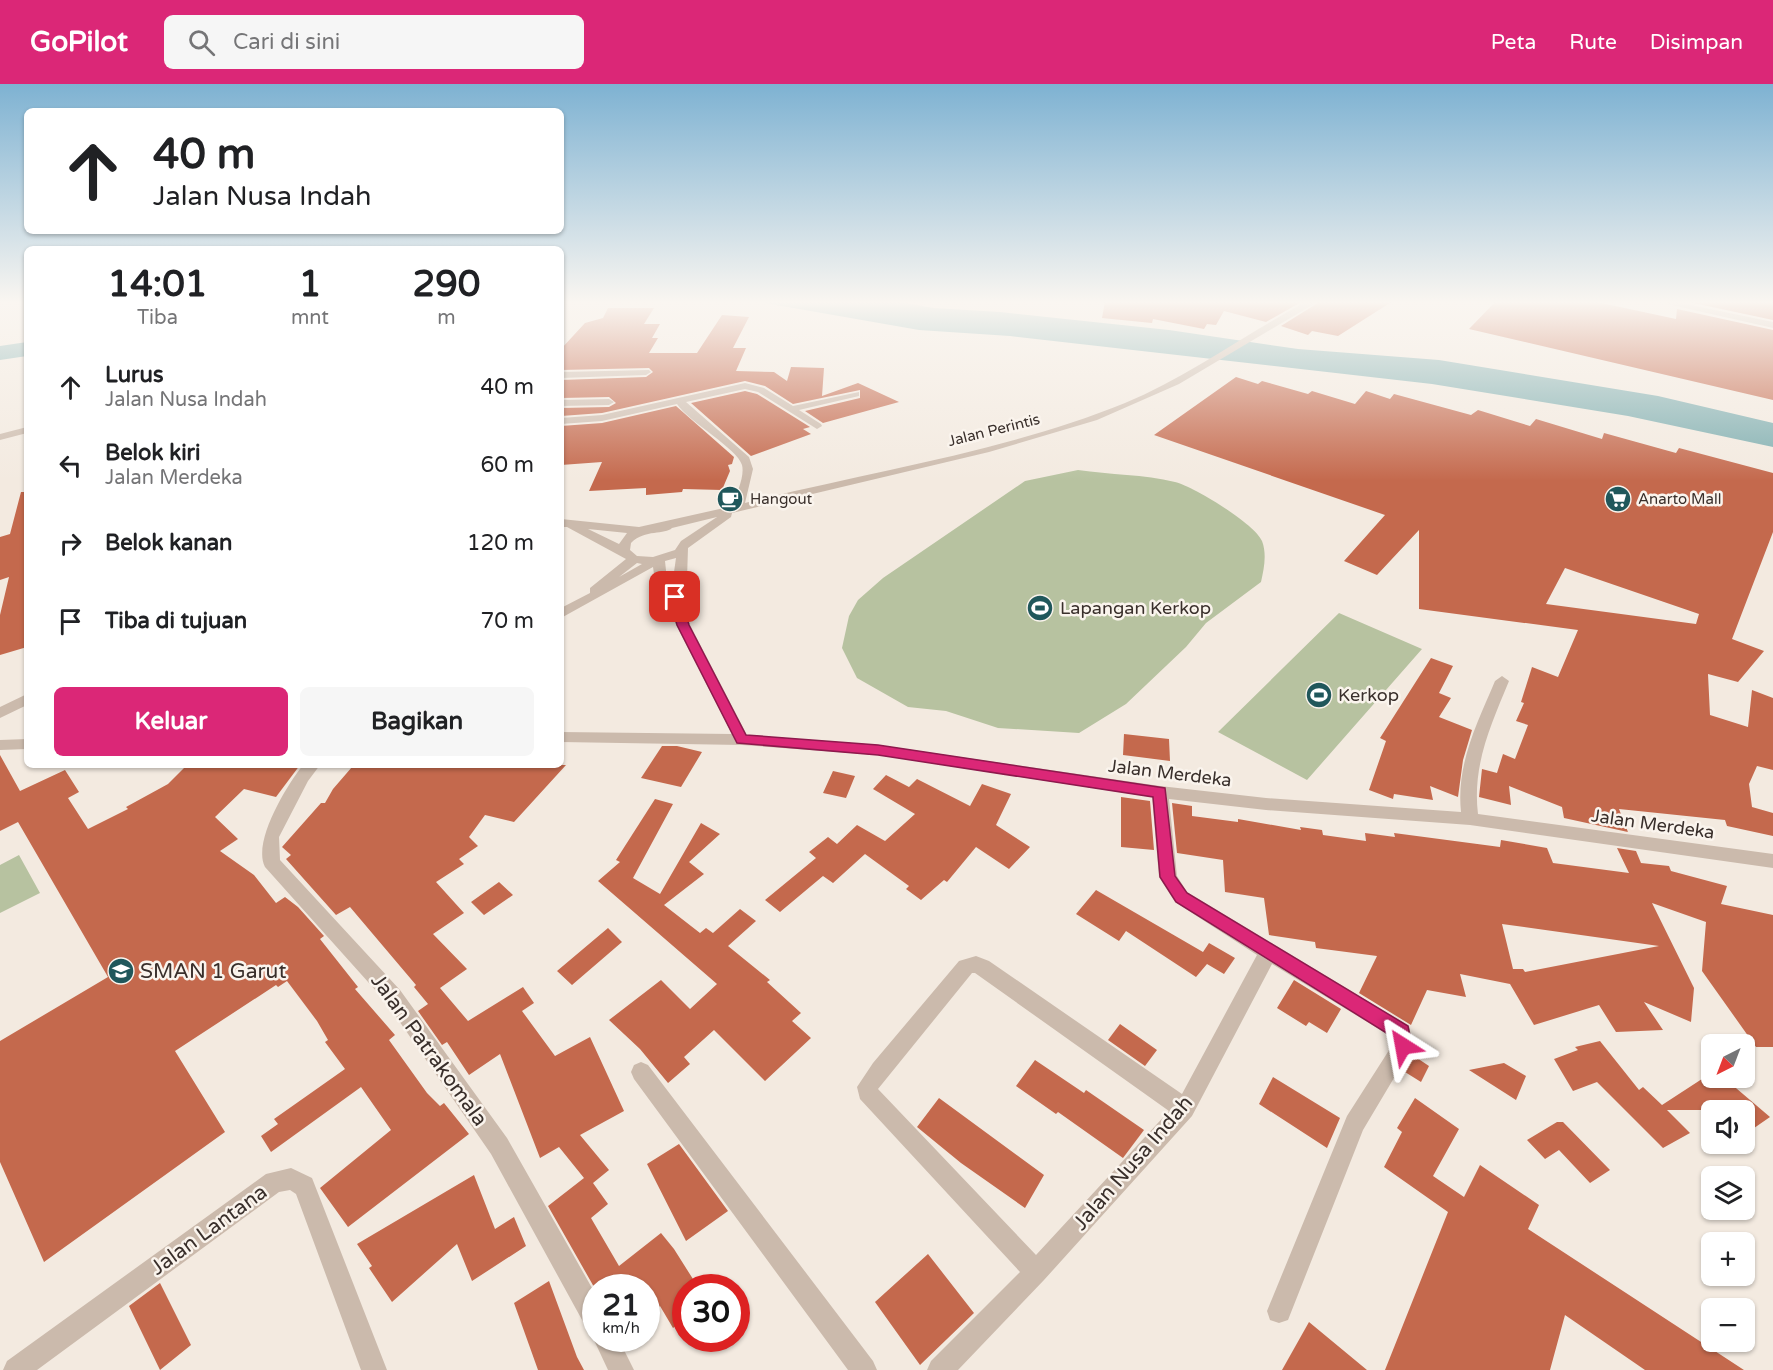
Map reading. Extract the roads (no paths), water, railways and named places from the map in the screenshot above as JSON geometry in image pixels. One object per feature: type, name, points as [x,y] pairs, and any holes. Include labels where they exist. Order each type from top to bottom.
[{"type":"street","name":"Jalan Perintis","points":[[566,525],[641,531],[735,511],[1076,425],[1132,404],[1212,361]]},
{"type":"street","points":[[564,375],[646,372]]},
{"type":"street","points":[[564,421],[602,418],[748,386],[761,390],[817,426]]},
{"type":"street","points":[[792,409],[856,394]]},
{"type":"street","points":[[564,612],[588,597],[631,578],[656,561],[673,556],[735,511],[747,471],[745,459],[690,413],[679,400]]},
{"type":"street","points":[[564,403],[609,402]]},
{"type":"street","points":[[0,437],[24,431]]},
{"type":"street","points":[[566,525],[629,555],[656,561]]},
{"type":"street","points":[[658,527],[682,534],[684,547],[681,579],[675,597]]},
{"type":"street","points":[[629,555],[624,546],[629,537],[641,531]]},
{"type":"street","points":[[588,597],[629,555]]},
{"type":"street","points":[[656,561],[661,581],[675,597],[683,625],[742,740]]},
{"type":"street","points":[[1470,819],[1466,793],[1467,776],[1478,740],[1502,681]]},
{"type":"street","points":[[0,713],[24,701]]},
{"type":"street","name":"Jalan Merdeka","points":[[564,737],[742,740],[878,750],[1160,792],[1266,804],[1470,819],[1773,861]]},
{"type":"street","points":[[0,745],[24,744]]},
{"type":"street","name":"Jalan Patrakomala","points":[[310,768],[302,777],[271,837],[271,862],[400,1005],[499,1146],[582,1295]]},
{"type":"street","points":[[1160,792],[1168,877],[1171,886],[1181,897],[1402,1032],[1403,1046],[1355,1123],[1278,1311]]},
{"type":"street","name":"Jalan Nusa Indah","points":[[940,1370],[1036,1272],[1185,1109],[1268,955],[1265,950]]},
{"type":"street","points":[[1036,1272],[867,1092],[867,1087],[880,1070],[966,968],[970,964],[982,967],[1185,1109]]},
{"type":"street","points":[[641,1072],[864,1370]]},
{"type":"street","name":"Jalan Lantana","points":[[16,1370],[274,1182],[291,1179],[304,1186],[374,1370]]},
{"type":"street","points":[[611,1352],[621,1370]]},
{"type":"water","points":[[1230,361],[1445,361],[1658,396],[1773,423],[1773,447],[1628,416],[1432,384]]},
{"type":"place","name":"Hangout","points":[[730,499]]},
{"type":"place","name":"Anarto Mall","points":[[1618,499]]},
{"type":"place","name":"Lapangan Kerkop","points":[[1040,608]]},
{"type":"place","name":"Kerkop","points":[[1319,695]]},
{"type":"place","name":"SMAN 1 Garut","points":[[121,971]]}]
